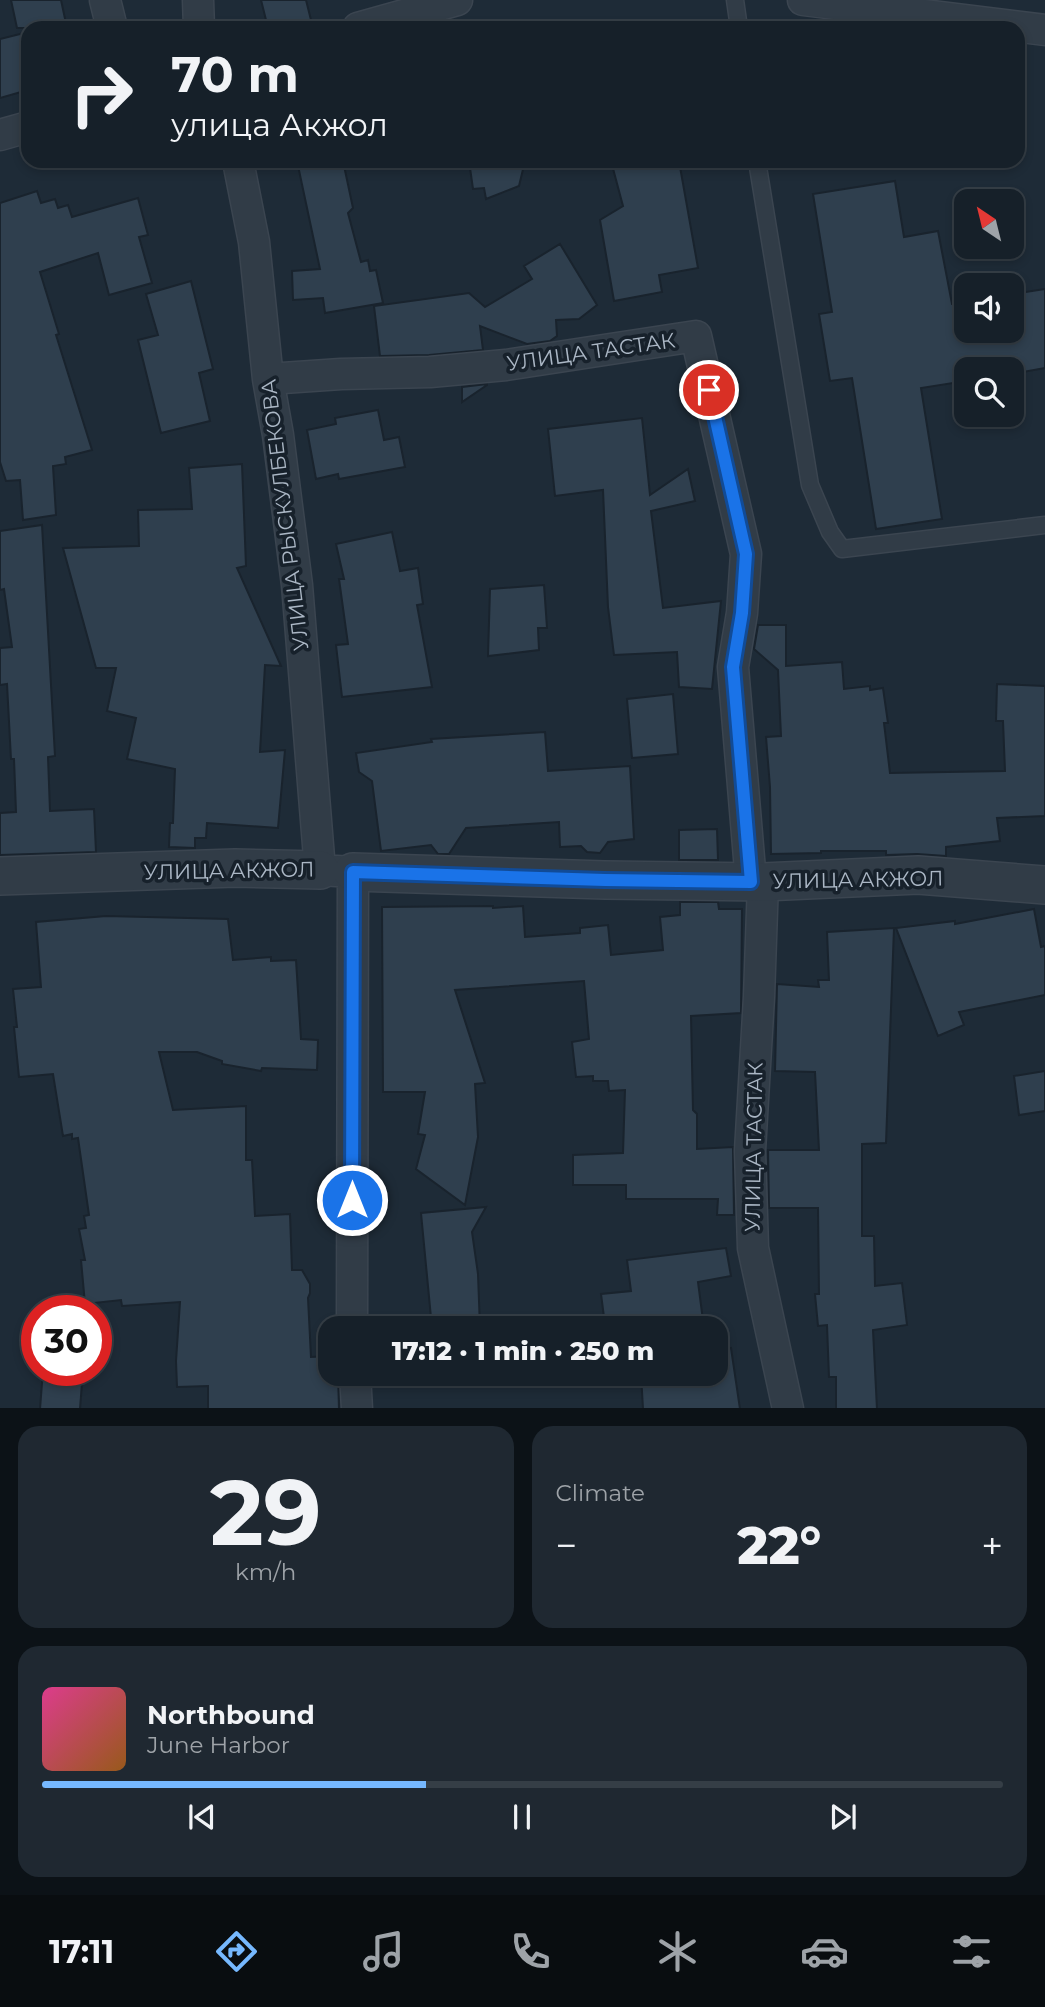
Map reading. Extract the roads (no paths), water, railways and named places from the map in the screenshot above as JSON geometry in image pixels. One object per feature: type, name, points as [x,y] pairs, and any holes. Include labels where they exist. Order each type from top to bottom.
[{"type":"street","points":[[106,0],[110,21]]},
{"type":"street","points":[[198,0],[199,21]]},
{"type":"street","points":[[383,21],[457,0]]},
{"type":"street","points":[[803,0],[972,21]]},
{"type":"street","points":[[1025,28],[1045,30]]},
{"type":"street","points":[[0,135],[21,129]]},
{"type":"street","name":"УЛИЦА РЫСКУЛБЕКОВА","points":[[240,168],[254,242],[268,379],[278,435],[337,871],[352,1316]]},
{"type":"street","name":"УЛИЦА ТАСТАК","points":[[268,379],[430,372],[506,365],[696,336],[746,554],[742,613],[733,667],[757,882],[759,997],[750,1151],[753,1248],[788,1408]]},
{"type":"street","name":"УЛИЦА АКЖОЛ","points":[[0,876],[235,868],[757,882],[918,876],[1045,885]]},
{"type":"street","points":[[355,1386],[356,1408]]},
{"type":"lane","points":[[735,0],[738,21]]},
{"type":"lane","points":[[758,168],[810,485],[830,532],[842,549],[1045,525]]}]
